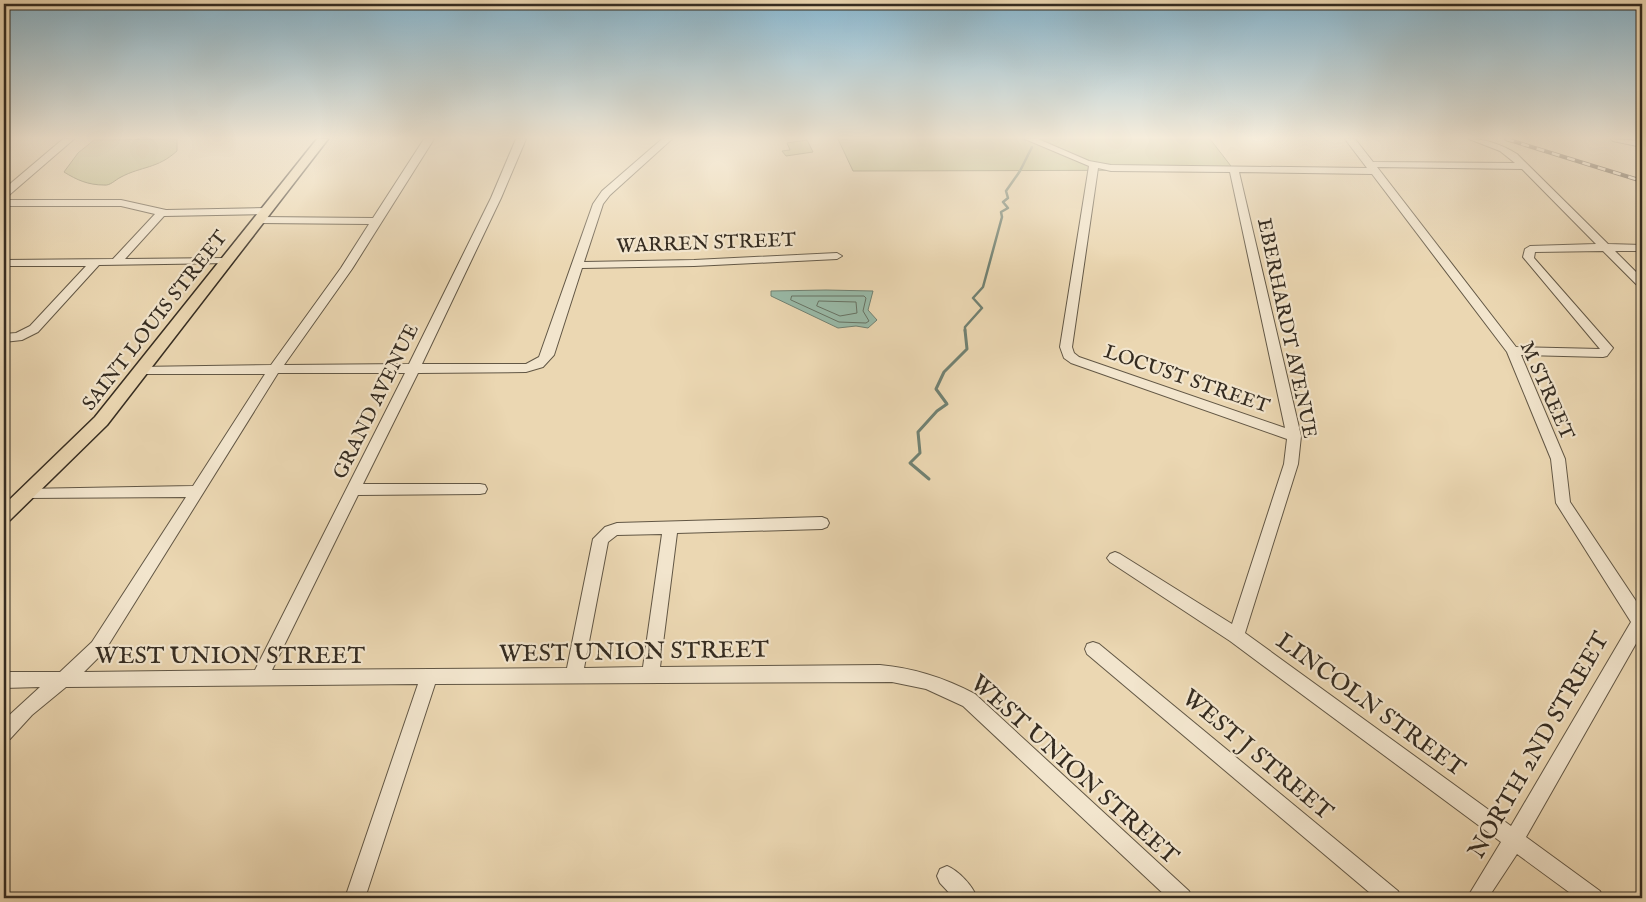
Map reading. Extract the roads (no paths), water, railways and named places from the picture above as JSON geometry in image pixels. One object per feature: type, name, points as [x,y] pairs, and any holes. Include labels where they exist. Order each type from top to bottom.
[{"type":"main road","name":"SAINT LOUIS STREET","points":[[4,515],[90,433],[289,181]]},
{"type":"street","points":[[4,194],[19,181]]},
{"type":"street","points":[[4,733],[23,712],[85,661],[98,647],[274,369],[346,269],[401,181]]},
{"type":"street","name":"GRAND AVENUE","points":[[260,678],[413,369],[503,181]]},
{"type":"street","points":[[141,370],[526,368],[536,365],[548,354],[601,198],[620,181]]},
{"type":"street","name":"LOCUST STREET","points":[[1092,181],[1066,347],[1068,355],[1074,360],[1092,367],[1294,436]]},
{"type":"street","name":"EBERHARDT AVENUE","points":[[1236,636],[1291,464],[1294,436],[1237,181]]},
{"type":"street","name":"M STREET","points":[[1382,181],[1513,351],[1558,459],[1563,503],[1641,622]]},
{"type":"street","points":[[1540,181],[1642,284]]},
{"type":"street","points":[[4,203],[121,203],[162,212],[377,220]]},
{"type":"street","points":[[115,263],[162,212]]},
{"type":"street","points":[[1513,351],[1598,353],[1607,351],[1608,348],[1530,260],[1528,256],[1530,249],[1547,247],[1642,248]]},
{"type":"street","name":"WARREN STREET","points":[[577,265],[684,264],[837,256]]},
{"type":"street","points":[[4,263],[226,261]]},
{"type":"street","points":[[4,338],[28,333],[95,263]]},
{"type":"street","points":[[353,490],[480,489]]},
{"type":"street","points":[[27,493],[197,491]]},
{"type":"street","points":[[574,676],[601,539],[610,531],[671,526],[822,523]]},
{"type":"street","points":[[650,675],[671,526]]},
{"type":"street","name":"LINCOLN STREET","points":[[1115,558],[1236,636],[1593,898]]},
{"type":"street","name":"NORTH 2ND STREET","points":[[1477,898],[1514,840],[1641,622]]},
{"type":"street","name":"WEST J STREET","points":[[1092,648],[1391,898]]},
{"type":"street","name":"WEST UNION STREET","points":[[4,680],[880,673],[918,677],[950,689],[969,700],[1182,898]]},
{"type":"street","points":[[355,898],[429,677]]},
{"type":"street","points":[[947,876],[967,898]]},
{"type":"water","points":[[771,291],[873,291],[868,310],[877,320],[868,328],[856,326],[838,328],[771,296]]},
{"type":"waterway","points":[[965,330],[965,327],[982,308],[973,298],[983,287],[1002,217],[1001,212],[1008,208],[1003,202],[1008,198],[1006,191],[1013,181]]},
{"type":"waterway","points":[[929,479],[910,463],[920,453],[918,432],[937,411],[947,404],[936,389],[944,372],[967,349],[965,330]]}]
